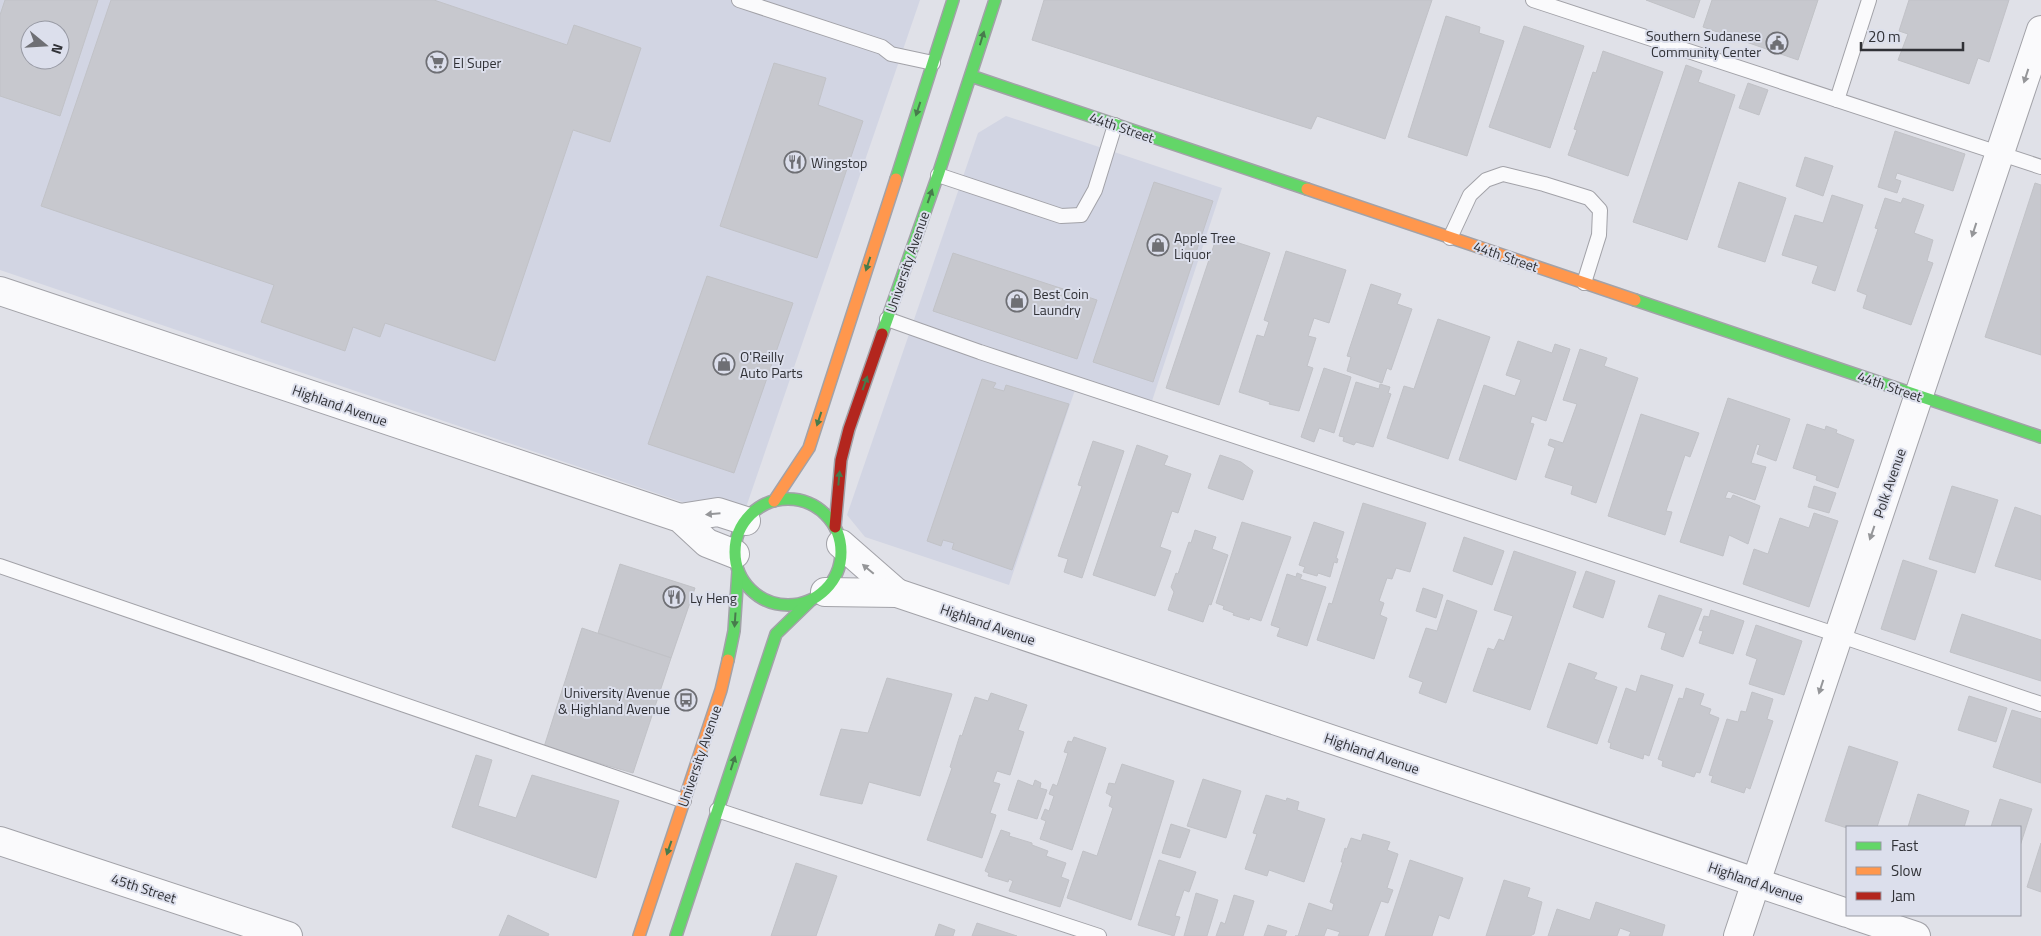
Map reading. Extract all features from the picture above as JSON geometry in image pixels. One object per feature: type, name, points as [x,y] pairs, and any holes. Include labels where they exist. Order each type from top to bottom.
[{"type":"main road","points":[[774,501],[809,448],[937,69],[954,0]]},
{"type":"main road","name":"University Avenue","points":[[838,535],[841,460],[849,429],[938,175],[995,0]]},
{"type":"main road","name":"44th Street","points":[[971,76],[2041,437]]},
{"type":"main road","points":[[930,161],[938,175]]},
{"type":"main road","points":[[676,936],[776,634],[817,597],[835,578],[841,561],[838,535],[824,512],[809,503],[792,499],[774,501],[758,508],[746,521],[738,536],[737,562],[747,586],[760,598],[776,605],[793,606],[817,597]]},
{"type":"main road","name":"University Avenue","points":[[639,936],[722,690],[734,631],[737,562]]},
{"type":"street","name":"Polk Avenue","points":[[1738,936],[2041,30]]},
{"type":"street","name":"Highland Avenue","points":[[0,291],[680,518],[707,543],[737,562]]},
{"type":"street","name":"Highland Avenue","points":[[680,518],[718,512],[746,521]]},
{"type":"street","name":"Highland Avenue","points":[[838,535],[896,593]]},
{"type":"street","name":"Highland Avenue","points":[[817,597],[896,593],[1846,913]]},
{"type":"street","name":"45th Street","points":[[0,841],[288,936]]},
{"type":"street","points":[[1856,916],[1916,936]]},
{"type":"lane","points":[[739,0],[882,47],[891,54],[937,69]]},
{"type":"lane","points":[[1533,0],[2041,167]]},
{"type":"lane","points":[[1837,100],[1869,0]]},
{"type":"lane","points":[[938,175],[1061,216],[1081,215],[1094,190],[1115,125]]},
{"type":"lane","points":[[1450,238],[1470,195],[1486,180],[1503,174],[1589,198],[1600,210],[1599,235],[1584,283]]},
{"type":"lane","points":[[887,319],[980,352],[1838,635],[2041,704]]},
{"type":"lane","points":[[0,566],[684,801]]},
{"type":"lane","points":[[717,810],[1099,936]]},
{"type":"shaded area","points":[[0,0],[920,0],[741,522],[0,270]]},
{"type":"shaded area","points":[[1006,116],[1222,188],[1152,401],[1079,378],[1009,585],[865,537],[847,515],[978,133]]},
{"type":"building","points":[[5,0],[98,0],[60,116],[0,96],[0,15]]},
{"type":"building","points":[[111,0],[434,0],[567,45],[574,25],[641,48],[610,142],[573,130],[495,361],[385,323],[380,337],[353,327],[345,351],[261,322],[274,285],[41,206]]},
{"type":"building","points":[[1044,0],[1432,0],[1385,139],[1317,116],[1311,129],[1032,40]]},
{"type":"building","points":[[1646,0],[1700,0],[1694,18]]},
{"type":"building","name":"Southern Sudanese Community Center","points":[[1712,0],[1818,0],[1798,60],[1703,27]]},
{"type":"building","points":[[1909,0],[2009,0],[1989,62],[1978,58],[1969,84],[1898,60],[1908,34],[1899,31]]},
{"type":"building","points":[[1446,16],[1480,27],[1479,33],[1504,41],[1467,156],[1408,137]]},
{"type":"building","points":[[1524,26],[1584,46],[1550,148],[1489,127]]},
{"type":"building","points":[[1603,51],[1663,72],[1628,176],[1568,155],[1577,130],[1574,129],[1593,72],[1596,73]]},
{"type":"building","name":"Wingstop","points":[[774,63],[826,78],[818,105],[863,121],[817,258],[720,226]]},
{"type":"building","points":[[1686,65],[1702,71],[1698,82],[1735,95],[1687,240],[1633,222]]},
{"type":"building","points":[[1748,83],[1768,90],[1759,115],[1739,108]]},
{"type":"building","points":[[1895,131],[1965,154],[1953,191],[1897,173],[1895,179],[1901,181],[1897,193],[1878,187]]},
{"type":"building","points":[[1805,157],[1833,166],[1823,196],[1796,186]]},
{"type":"building","points":[[1154,182],[1213,201],[1153,382],[1093,362]]},
{"type":"building","points":[[1739,182],[1786,198],[1765,262],[1718,247]]},
{"type":"building","points":[[2035,183],[2041,185],[2041,355],[1985,337]]},
{"type":"building","points":[[1832,195],[1863,205],[1835,291],[1812,283],[1818,266],[1782,255],[1795,215],[1823,223]]},
{"type":"building","points":[[1885,198],[1901,203],[1903,198],[1924,205],[1914,233],[1933,240],[1927,261],[1933,263],[1911,325],[1863,308],[1867,295],[1857,291],[1878,229],[1875,228]]},
{"type":"building","points":[[1217,236],[1270,253],[1219,405],[1166,388]]},
{"type":"building","points":[[1286,251],[1346,270],[1329,323],[1314,318],[1308,336],[1316,338],[1307,366],[1313,368],[1299,411],[1269,404],[1270,402],[1239,392],[1257,335],[1264,337],[1269,322],[1264,320]]},
{"type":"building","points":[[953,253],[1097,300],[1077,359],[933,311]]},
{"type":"building","name":"O'Reilly Auto Parts","points":[[707,276],[793,303],[734,473],[648,444]]},
{"type":"building","points":[[1371,284],[1401,294],[1397,304],[1412,309],[1391,370],[1387,368],[1382,383],[1347,371],[1351,357],[1347,356]]},
{"type":"building","points":[[1438,319],[1490,337],[1448,459],[1387,438],[1404,386],[1414,389]]},
{"type":"building","points":[[1518,341],[1552,353],[1555,344],[1570,349],[1546,421],[1532,416],[1530,423],[1534,424],[1516,480],[1459,460],[1484,385],[1515,396],[1521,380],[1506,375]]},
{"type":"building","points":[[1580,349],[1607,358],[1604,366],[1638,378],[1596,503],[1571,494],[1573,486],[1545,477],[1555,448],[1548,445],[1550,439],[1563,443],[1577,404],[1563,400]]},
{"type":"building","points":[[1324,368],[1351,377],[1334,433],[1319,428],[1314,442],[1301,437]]},
{"type":"building","points":[[982,379],[996,383],[993,388],[1004,391],[1006,385],[1069,404],[1012,570],[952,549],[954,543],[943,540],[941,546],[927,541]]},
{"type":"building","points":[[1356,382],[1379,389],[1380,384],[1390,387],[1388,393],[1391,394],[1373,447],[1356,442],[1354,445],[1343,441],[1344,437],[1339,436]]},
{"type":"building","points":[[1728,398],[1790,419],[1776,461],[1757,454],[1760,445],[1757,444],[1751,463],[1766,467],[1755,500],[1728,491],[1725,498],[1731,499],[1733,495],[1760,506],[1748,544],[1729,535],[1723,556],[1680,542]]},
{"type":"building","points":[[1641,414],[1699,433],[1690,457],[1685,455],[1666,511],[1672,512],[1665,535],[1608,516]]},
{"type":"building","points":[[1807,424],[1825,430],[1826,426],[1837,430],[1836,433],[1854,440],[1838,488],[1816,480],[1817,476],[1793,468]]},
{"type":"building","points":[[1093,441],[1124,451],[1082,578],[1064,572],[1068,559],[1058,556],[1082,486],[1078,485]]},
{"type":"building","points":[[1137,445],[1168,456],[1164,465],[1191,474],[1178,513],[1172,511],[1160,547],[1171,551],[1155,596],[1093,575]]},
{"type":"building","points":[[1220,455],[1241,462],[1253,471],[1243,500],[1208,488]]},
{"type":"building","points":[[1814,486],[1836,493],[1829,513],[1808,507]]},
{"type":"building","points":[[1952,486],[1998,500],[1975,573],[1929,559]]},
{"type":"building","points":[[1363,503],[1426,523],[1410,572],[1396,568],[1392,579],[1387,578],[1379,601],[1384,603],[1380,615],[1387,618],[1374,659],[1317,640],[1329,603],[1332,604]]},
{"type":"building","points":[[2015,507],[2041,516],[2041,580],[1995,566]]},
{"type":"building","points":[[1814,513],[1838,521],[1809,607],[1743,584],[1754,549],[1768,554],[1780,518],[1809,528]]},
{"type":"building","points":[[1242,522],[1291,537],[1261,621],[1250,617],[1249,620],[1233,615],[1234,613],[1223,609],[1224,606],[1216,603]]},
{"type":"building","points":[[1314,522],[1344,532],[1336,558],[1338,559],[1337,563],[1334,562],[1330,577],[1318,573],[1317,576],[1303,572],[1305,567],[1299,565]]},
{"type":"building","points":[[1195,530],[1216,537],[1212,549],[1228,555],[1211,605],[1209,604],[1203,622],[1168,610],[1174,592],[1171,587]]},
{"type":"building","points":[[1464,537],[1504,551],[1492,585],[1453,571]]},
{"type":"building","points":[[1514,551],[1576,572],[1530,710],[1473,691],[1488,648],[1494,650],[1499,639],[1504,641],[1513,616],[1494,610]]},
{"type":"building","points":[[1903,560],[1937,571],[1915,640],[1881,629]]},
{"type":"building","points":[[620,564],[695,588],[671,658],[598,633]]},
{"type":"building","points":[[1586,571],[1615,581],[1603,618],[1573,607]]},
{"type":"building","points":[[1297,573],[1302,575],[1300,579],[1326,587],[1307,646],[1277,636],[1280,628],[1271,625],[1287,574],[1296,577]]},
{"type":"building","points":[[1423,588],[1443,595],[1436,618],[1416,611]]},
{"type":"building","points":[[1659,595],[1702,609],[1683,657],[1661,649],[1666,633],[1648,627]]},
{"type":"building","points":[[1447,600],[1477,611],[1446,703],[1419,693],[1423,682],[1409,677],[1426,628],[1437,631]]},
{"type":"building","points":[[1711,610],[1744,621],[1733,654],[1699,643],[1703,631],[1699,630],[1704,616],[1709,617]]},
{"type":"building","points":[[1962,614],[2041,640],[2041,681],[1950,652]]},
{"type":"building","points":[[1756,625],[1802,641],[1784,695],[1749,684],[1757,659],[1746,655]]},
{"type":"building","points":[[582,628],[671,658],[633,773],[544,747]]},
{"type":"building","points":[[1569,663],[1597,673],[1594,679],[1617,687],[1597,744],[1547,727]]},
{"type":"building","points":[[1641,675],[1673,685],[1649,756],[1644,754],[1643,759],[1610,748],[1611,743],[1608,742],[1626,688],[1636,692]]},
{"type":"building","points":[[887,678],[952,694],[920,796],[869,782],[862,804],[820,795],[841,729],[868,733]]},
{"type":"building","points":[[1686,688],[1704,694],[1700,705],[1711,709],[1709,714],[1719,718],[1700,773],[1696,772],[1694,777],[1662,766],[1663,761],[1658,759],[1679,698],[1683,699]]},
{"type":"building","points":[[1752,692],[1773,699],[1767,719],[1773,721],[1750,789],[1746,787],[1744,793],[1711,782],[1713,776],[1709,775],[1727,719],[1738,722],[1741,711],[1746,712]]},
{"type":"building","points":[[991,693],[1027,705],[1018,730],[1024,732],[1010,775],[997,771],[993,782],[1000,784],[990,813],[996,815],[982,858],[927,840],[952,768],[950,767],[960,735],[962,736],[975,697],[988,701]]},
{"type":"building","points":[[1969,696],[2007,708],[1996,742],[1958,730]]},
{"type":"building","points":[[2012,710],[2041,719],[2041,783],[1993,767]]},
{"type":"building","points":[[1074,737],[1106,748],[1072,850],[1040,839],[1046,821],[1041,819],[1045,809],[1049,811],[1054,796],[1049,794],[1053,784],[1057,786],[1068,753],[1064,752],[1068,741],[1072,742]]},
{"type":"building","points":[[1849,746],[1898,762],[1877,826],[1846,826],[1846,828],[1825,821]]},
{"type":"building","points":[[476,755],[492,760],[478,806],[516,818],[532,775],[619,801],[596,878],[452,827]]},
{"type":"building","points":[[1122,764],[1174,781],[1131,920],[1067,898],[1083,851],[1097,856],[1113,808],[1109,806],[1112,796],[1106,793],[1109,783],[1115,784]]},
{"type":"building","points":[[1203,779],[1241,791],[1226,838],[1187,826]]},
{"type":"building","points":[[1018,780],[1033,786],[1035,780],[1041,783],[1040,788],[1047,790],[1037,819],[1008,810]]},
{"type":"building","points":[[1918,794],[1969,811],[1964,826],[1908,826]]},
{"type":"building","points":[[1266,795],[1286,801],[1287,798],[1299,802],[1297,810],[1325,819],[1304,882],[1269,870],[1267,876],[1245,869],[1257,834],[1253,833]]},
{"type":"building","points":[[2000,799],[2032,809],[2021,843],[2021,826],[1991,826]]},
{"type":"building","points":[[1171,824],[1190,830],[1180,858],[1162,853]]},
{"type":"building","points":[[1001,830],[1010,833],[1009,836],[1032,843],[1032,845],[1048,851],[1046,856],[1066,863],[1061,877],[1069,880],[1060,907],[1009,891],[1013,881],[1009,879],[1008,882],[988,876],[989,873],[985,871]]},
{"type":"building","points":[[1363,834],[1390,842],[1387,850],[1398,854],[1387,888],[1393,890],[1388,903],[1381,901],[1368,936],[1338,936],[1340,932],[1327,928],[1324,936],[1298,936],[1309,903],[1332,911],[1334,904],[1330,902],[1343,862],[1341,862],[1345,848],[1347,849],[1351,838],[1361,841]]},
{"type":"building","points":[[2041,843],[2041,892],[2027,887]]},
{"type":"building","points":[[1159,860],[1196,872],[1189,892],[1184,890],[1175,916],[1180,917],[1174,936],[1138,925]]},
{"type":"building","points":[[1410,860],[1463,878],[1449,919],[1439,915],[1432,936],[1385,936]]},
{"type":"building","points":[[796,863],[837,876],[816,936],[771,936]]},
{"type":"building","points":[[1504,880],[1530,888],[1527,897],[1542,902],[1534,934],[1530,936],[1486,936]]},
{"type":"building","points":[[1196,893],[1218,900],[1207,936],[1184,936]]},
{"type":"building","points":[[1234,895],[1254,901],[1243,936],[1216,936],[1221,922],[1225,924]]},
{"type":"building","points":[[1596,902],[1665,925],[1662,936],[1629,936],[1631,932],[1620,928],[1617,936],[1548,936],[1557,909],[1590,920]]},
{"type":"building","points":[[508,915],[549,934],[548,936],[499,936]]},
{"type":"building","points":[[977,923],[1017,936],[972,936]]},
{"type":"building","points":[[939,924],[955,930],[953,936],[935,936]]},
{"type":"building","points":[[1268,925],[1287,931],[1285,936],[1264,936]]},
{"type":"traffic: fast","points":[[896,179],[953,0]]},
{"type":"traffic: fast","points":[[882,334],[938,175],[995,0]]},
{"type":"traffic: fast","points":[[971,76],[1307,189]]},
{"type":"traffic: fast","points":[[1635,300],[2041,437]]},
{"type":"traffic: fast","points":[[788,499],[808,503],[826,514],[837,532],[841,552],[837,572],[826,590],[808,601],[788,605],[768,601],[750,590],[739,572],[735,552],[739,532],[750,514],[768,503],[788,499]]},
{"type":"traffic: fast","points":[[728,660],[734,631],[738,571]]},
{"type":"traffic: fast","points":[[676,936],[776,634],[810,601]]},
{"type":"traffic: slow","points":[[774,501],[809,448],[896,179]]},
{"type":"traffic: slow","points":[[1307,189],[1635,300]]},
{"type":"traffic: slow","points":[[639,936],[721,690],[728,660]]},
{"type":"traffic: jam","points":[[835,527],[841,460],[849,429],[882,334]]},
{"type":"place","name":"Southern Sudanese Community Center","points":[[1777,43]]},
{"type":"place","name":"El Super","points":[[437,62]]},
{"type":"place","name":"Wingstop","points":[[795,162]]},
{"type":"place","name":"Apple Tree Liquor","points":[[1158,245]]},
{"type":"place","name":"Best Coin Laundry","points":[[1017,301]]},
{"type":"place","name":"O'Reilly Auto Parts","points":[[724,364]]},
{"type":"place","name":"Ly Heng","points":[[674,597]]},
{"type":"place","name":"University Avenue & Highland Avenue","points":[[686,700]]}]
